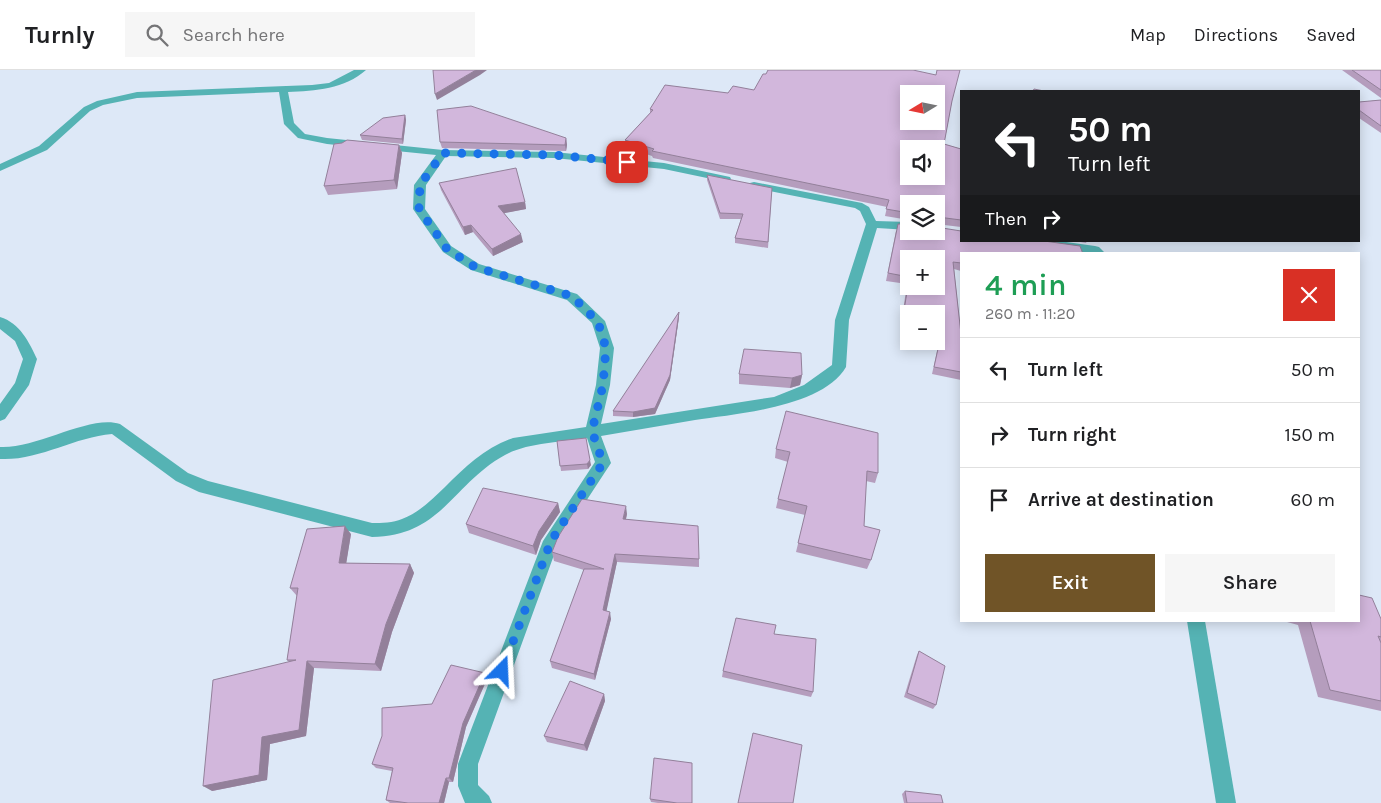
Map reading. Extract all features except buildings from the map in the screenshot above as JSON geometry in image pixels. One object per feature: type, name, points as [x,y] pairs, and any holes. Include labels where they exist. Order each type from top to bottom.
[{"type":"street","points":[[0,168],[43,148],[87,109],[100,103],[137,95],[312,88],[331,85],[361,70]]},
{"type":"street","points":[[0,453],[20,452],[91,430],[115,428],[182,477],[205,487],[372,530],[386,531],[407,527],[421,518],[477,466],[513,444],[775,402],[804,393],[826,379],[839,367],[842,320],[872,224],[865,209],[858,205],[664,166],[574,157],[443,153],[327,141],[302,136],[289,124],[283,88]]},
{"type":"street","points":[[443,153],[420,185],[419,209],[447,249],[475,267],[572,296],[598,322],[606,348],[603,385],[592,431],[603,463],[551,541],[468,764],[466,783],[460,803]]},
{"type":"street","points":[[872,224],[900,226]]},
{"type":"street","points":[[1037,242],[1095,250],[1098,252]]},
{"type":"street","points":[[0,322],[20,338],[30,360],[22,386],[0,414]]},
{"type":"street","points":[[1196,622],[1226,803]]},
{"type":"street","points":[[466,783],[473,798],[482,803]]},
{"type":"route","points":[[502,671],[551,541],[603,463],[592,431],[603,385],[606,348],[598,322],[572,296],[475,267],[447,249],[419,209],[420,185],[443,153],[554,155],[627,162]]}]
